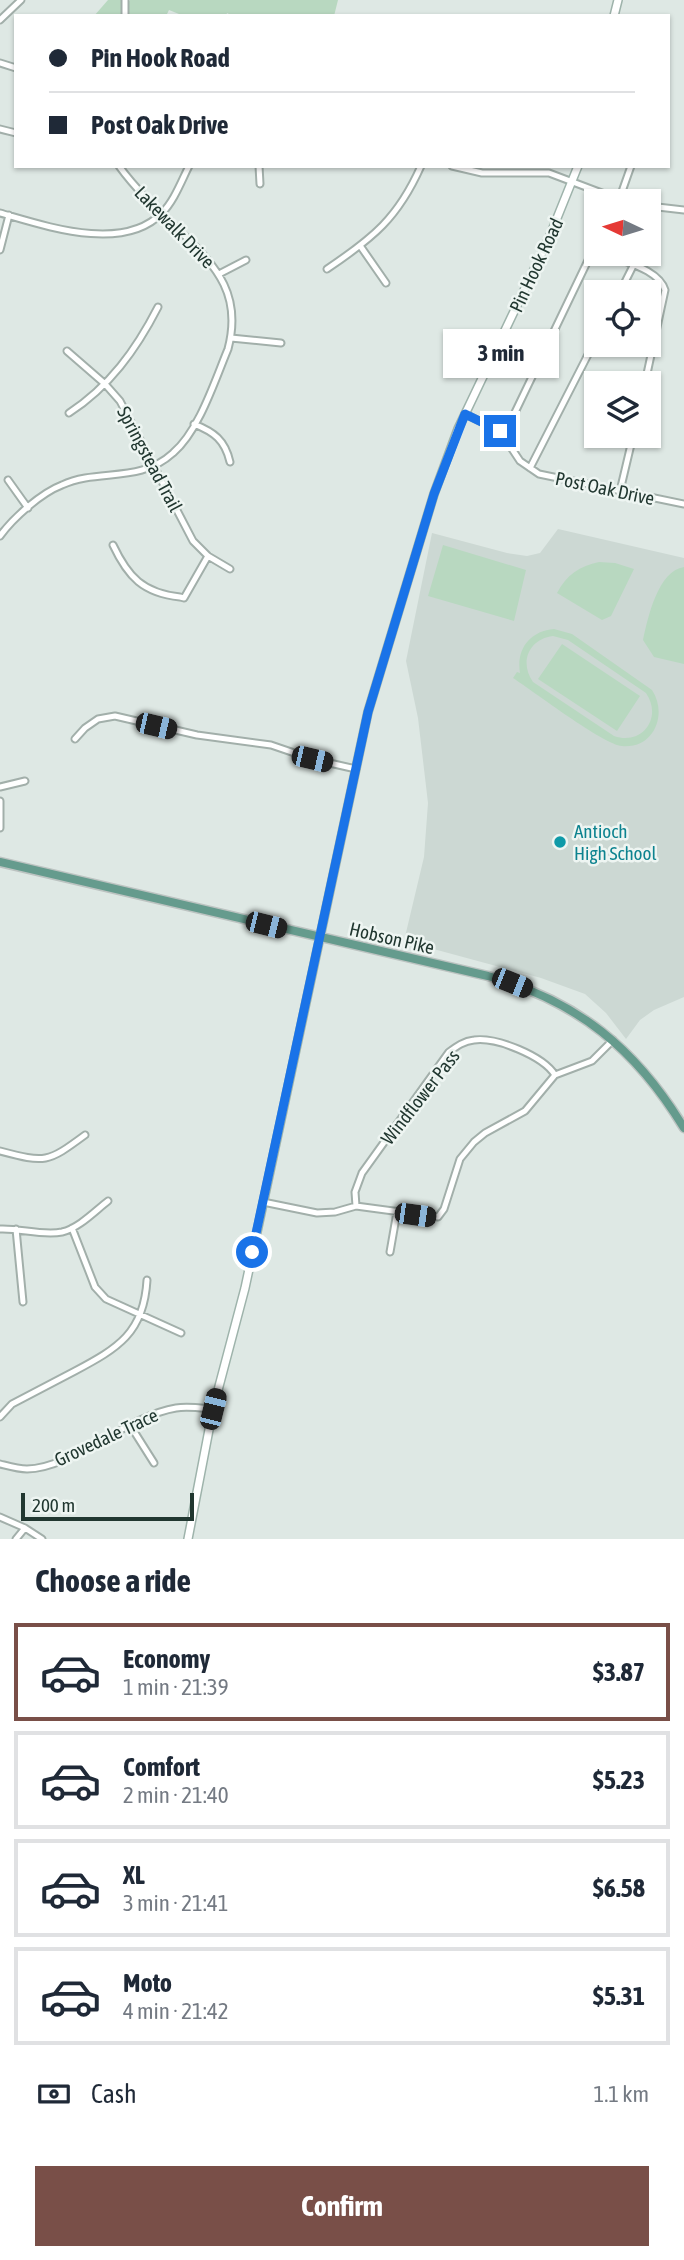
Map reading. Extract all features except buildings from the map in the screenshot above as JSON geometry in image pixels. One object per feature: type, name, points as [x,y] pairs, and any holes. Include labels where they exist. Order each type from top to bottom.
[{"type":"main road","name":"Hobson Pike","points":[[0,862],[512,983],[564,1006],[613,1040],[661,1091],[684,1128]]},
{"type":"street","points":[[0,20],[17,1]]},
{"type":"street","name":"Lakewalk Drive","points":[[0,536],[16,517],[61,485],[86,478],[131,474],[156,466],[176,452],[189,435],[231,338],[228,299],[219,274],[202,252],[121,168]]},
{"type":"street","points":[[0,213],[85,234],[114,234],[138,229],[162,213],[189,168]]},
{"type":"street","points":[[259,168],[260,184]]},
{"type":"street","points":[[327,269],[361,247],[390,219],[409,193],[420,168]]},
{"type":"street","points":[[461,168],[482,173],[524,169],[549,173],[594,189]]},
{"type":"street","name":"Pin Hook Road","points":[[188,1539],[213,1409],[245,1288],[368,712],[434,494],[465,414],[574,181],[577,168]]},
{"type":"street","points":[[624,189],[630,168]]},
{"type":"street","points":[[662,207],[684,210]]},
{"type":"street","points":[[0,250],[9,215]]},
{"type":"street","points":[[361,247],[386,283]]},
{"type":"street","points":[[219,274],[246,260]]},
{"type":"street","points":[[465,414],[500,431],[508,427],[585,266]]},
{"type":"street","points":[[626,280],[633,266],[660,280]]},
{"type":"street","points":[[661,282],[665,290],[661,309]]},
{"type":"street","points":[[69,413],[106,384],[132,353],[158,307]]},
{"type":"street","points":[[231,338],[281,343]]},
{"type":"street","name":"Springstead Trail","points":[[66,351],[106,384],[120,401],[193,541],[208,556],[230,569]]},
{"type":"street","points":[[530,468],[587,357]]},
{"type":"street","points":[[194,424],[218,436],[230,461]]},
{"type":"street","name":"Post Oak Drive","points":[[500,431],[520,461],[538,474],[684,504]]},
{"type":"street","points":[[620,491],[630,448]]},
{"type":"street","points":[[8,480],[28,508]]},
{"type":"street","points":[[113,545],[124,568],[136,582],[184,598],[208,556]]},
{"type":"street","points":[[75,739],[98,719],[115,716],[197,735],[271,745],[312,759],[356,769]]},
{"type":"street","points":[[0,787],[25,781]]},
{"type":"street","points":[[0,801],[0,828]]},
{"type":"street","name":"Windflower Pass","points":[[356,1206],[357,1183],[362,1173],[449,1052],[460,1044],[476,1040],[501,1043],[541,1061],[555,1075]]},
{"type":"street","points":[[263,1202],[317,1213],[335,1212],[356,1206],[434,1217],[441,1214],[455,1170],[467,1150],[485,1133],[525,1111],[555,1075],[592,1061],[613,1040]]},
{"type":"street","points":[[0,1151],[37,1160],[51,1158],[85,1135]]},
{"type":"street","points":[[0,1229],[65,1232],[108,1201]]},
{"type":"street","points":[[390,1252],[397,1212]]},
{"type":"street","points":[[72,1228],[95,1287],[106,1299],[181,1333]]},
{"type":"street","points":[[16,1229],[23,1302]]},
{"type":"street","points":[[0,1417],[12,1404],[111,1352],[129,1334],[140,1316],[146,1300],[147,1280]]},
{"type":"street","name":"Grovedale Trace","points":[[0,1464],[27,1469],[45,1465],[70,1456],[157,1413],[178,1407],[213,1409]]},
{"type":"street","points":[[130,1425],[154,1463]]},
{"type":"street","points":[[0,1517],[42,1539]]},
{"type":"street","points":[[16,1539],[25,1528]]},
{"type":"shaded area","points":[[558,529],[684,558],[684,997],[654,1010],[640,1020],[626,1039],[606,1013],[585,994],[541,978],[404,941],[424,857],[428,803],[418,718],[406,661],[432,533],[527,556],[540,553]]},
{"type":"green space","points":[[108,0],[124,0],[128,3],[130,0],[338,0],[334,14],[179,14],[169,10],[167,14],[96,14]]},
{"type":"green space","points":[[443,545],[526,570],[514,621],[428,596]]},
{"type":"green space","points":[[599,562],[615,563],[634,569],[611,616],[602,620],[557,593],[574,572]]},
{"type":"green space","points":[[684,567],[684,664],[654,657],[643,640],[651,608],[661,586],[675,570]]},
{"type":"green space","points":[[554,629],[572,634],[652,690],[659,709],[655,728],[650,736],[633,745],[613,743],[513,678],[517,672],[520,673],[520,656],[526,643],[545,630]],"holes":[[[553,636],[568,640],[646,693],[652,712],[647,728],[633,737],[614,736],[533,682],[527,667],[532,647]]]},
{"type":"green space","points":[[562,644],[640,696],[617,731],[538,679]]},
{"type":"place","name":"Antioch High School","points":[[560,842]]},
{"type":"route","points":[[252,1252],[368,712],[399,607],[434,494],[465,414],[500,431]]}]
